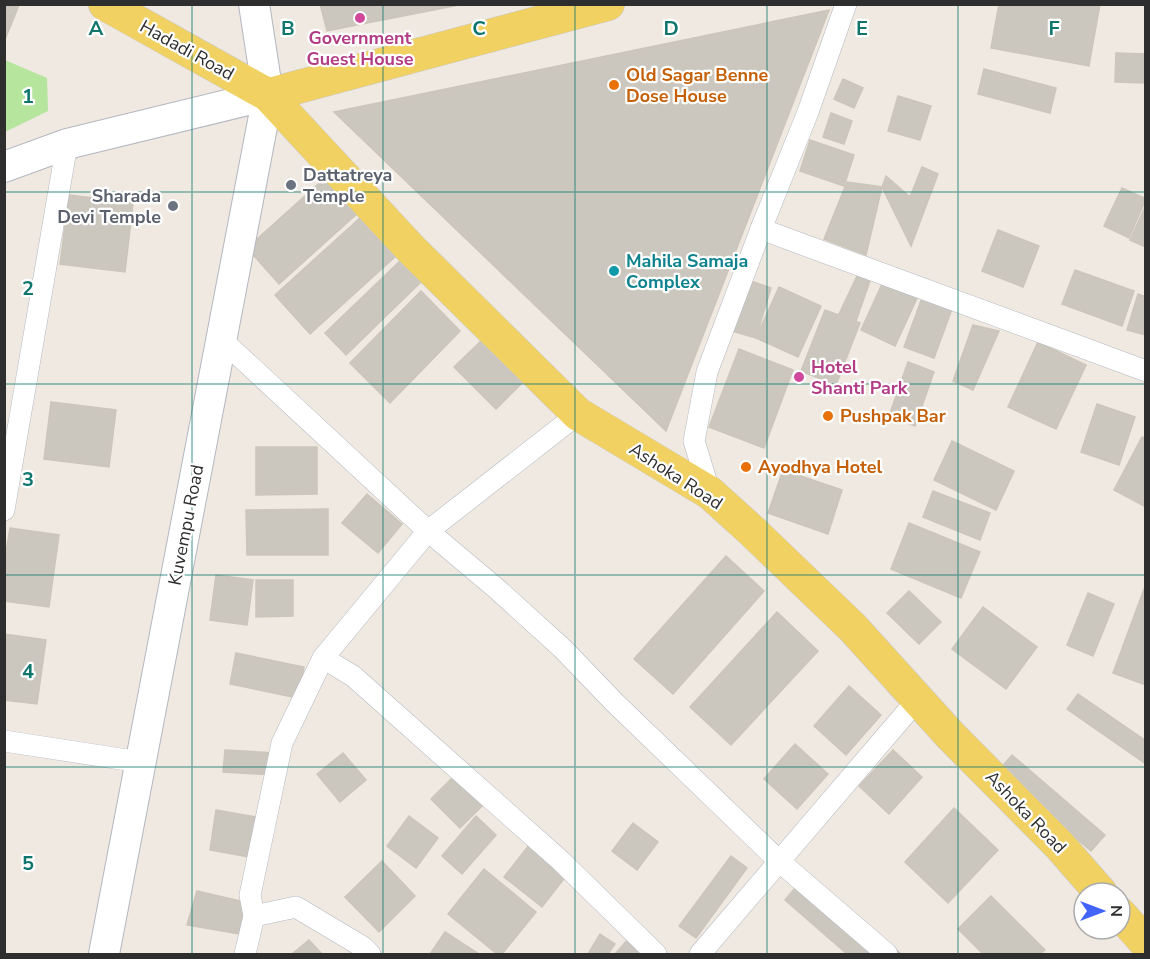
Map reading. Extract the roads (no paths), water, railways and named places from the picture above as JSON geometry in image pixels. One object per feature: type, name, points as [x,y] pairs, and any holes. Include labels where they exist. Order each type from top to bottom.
[{"type":"main road","name":"Hadadi Road","points":[[105,4],[268,95]]},
{"type":"main road","points":[[268,95],[576,9],[608,4]]},
{"type":"main road","name":"Ashoka Road","points":[[268,95],[411,249],[578,414],[710,493],[752,531],[853,628],[950,735],[1060,846],[1091,881]]},
{"type":"main road","points":[[1132,928],[1146,944]]},
{"type":"street","name":"Kuvempu Road","points":[[104,954],[268,95],[254,4]]},
{"type":"street","points":[[710,493],[694,441],[707,372],[808,112],[846,4]]},
{"type":"street","points":[[4,167],[67,144],[268,95]]},
{"type":"street","points":[[4,510],[67,144]]},
{"type":"street","points":[[761,229],[1146,371]]},
{"type":"street","points":[[222,340],[428,531],[563,649],[614,702],[778,861],[887,954]]},
{"type":"street","points":[[245,954],[254,916],[250,895],[282,743],[323,658],[428,531],[578,414]]},
{"type":"street","points":[[323,658],[352,676],[544,845],[656,954]]},
{"type":"street","points":[[700,954],[918,699]]},
{"type":"street","points":[[4,741],[140,762]]},
{"type":"street","points":[[254,916],[296,908],[363,946],[370,954]]},
{"type":"place","name":"Government Guest House","points":[[360,18]]},
{"type":"place","name":"Old Sagar Benne Dose House","points":[[614,85]]},
{"type":"place","name":"Dattatreya Temple","points":[[291,185]]},
{"type":"place","name":"Sharada Devi Temple","points":[[173,206]]},
{"type":"place","name":"Mahila Samaja Complex","points":[[614,271]]},
{"type":"place","name":"Hotel Shanti Park","points":[[799,377]]},
{"type":"place","name":"Pushpak Bar","points":[[828,416]]},
{"type":"place","name":"Ayodhya Hotel","points":[[746,467]]}]
